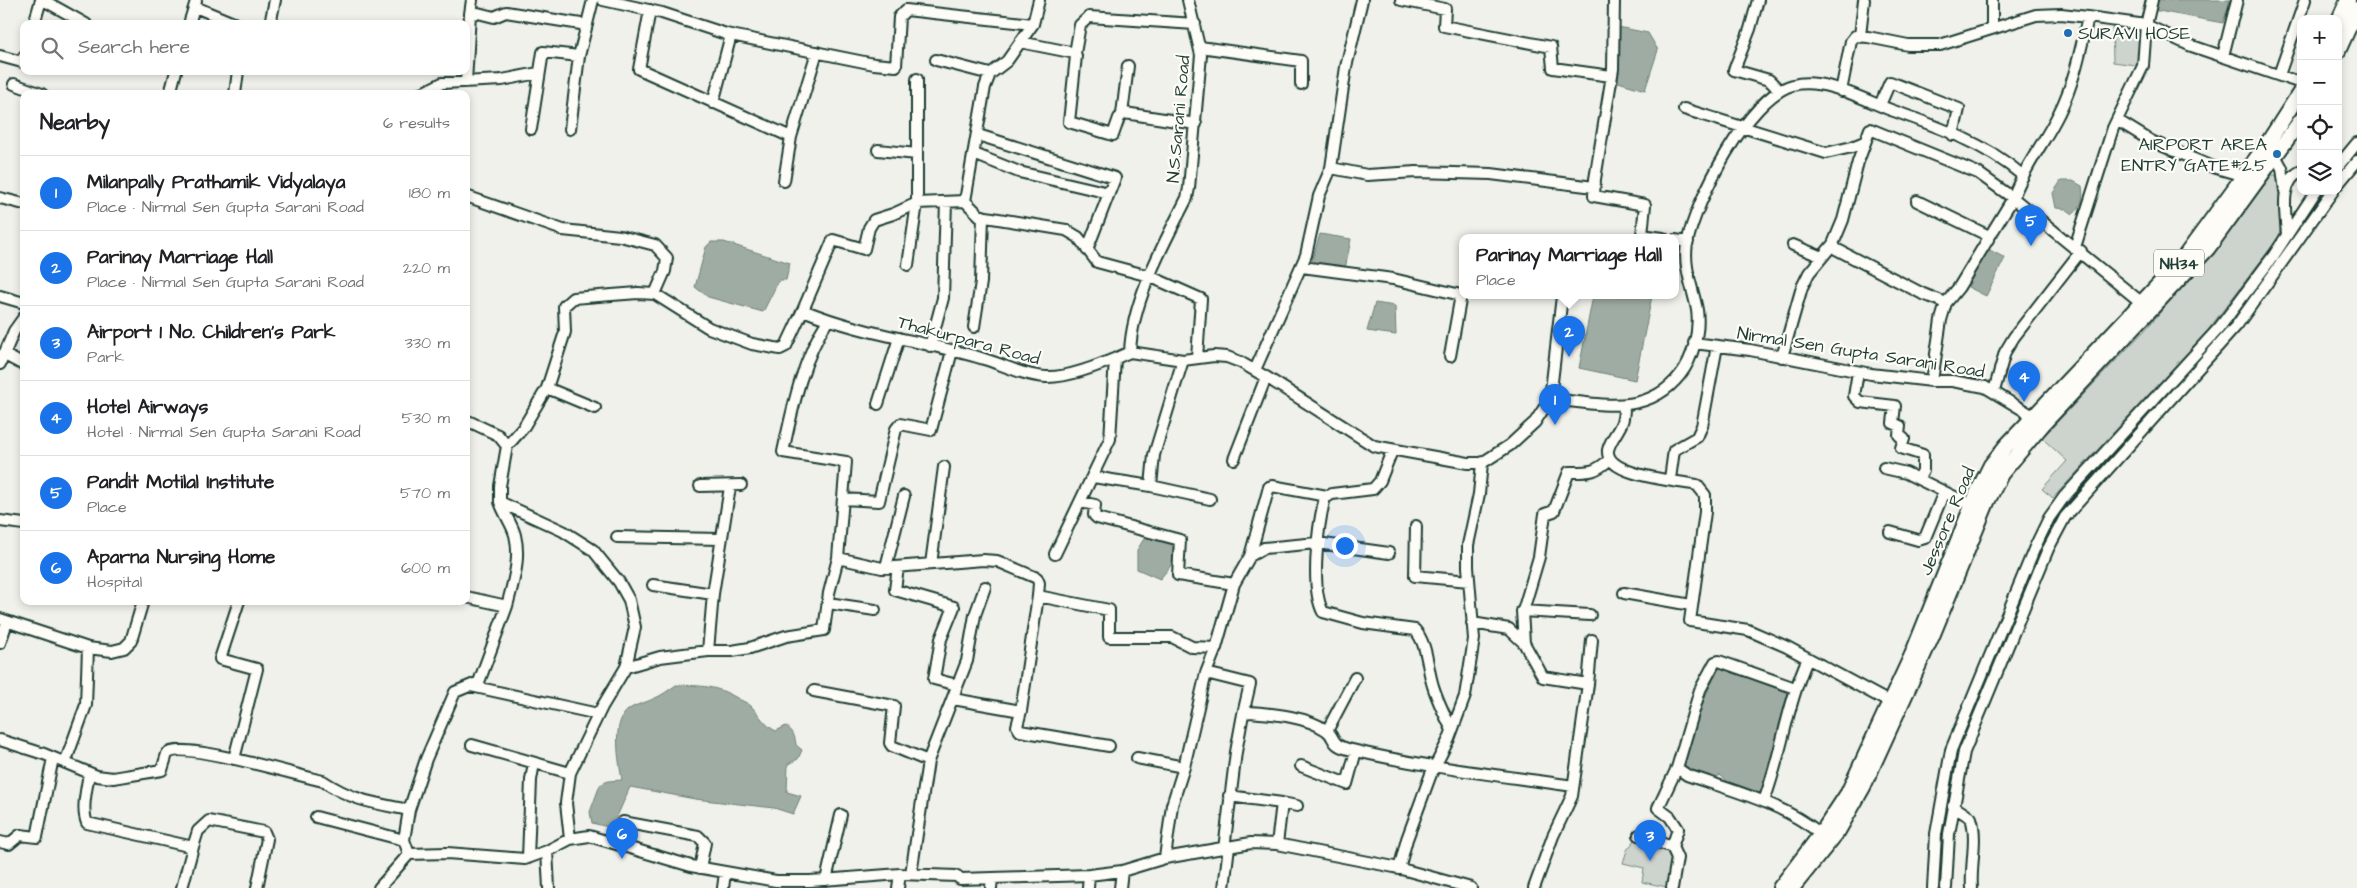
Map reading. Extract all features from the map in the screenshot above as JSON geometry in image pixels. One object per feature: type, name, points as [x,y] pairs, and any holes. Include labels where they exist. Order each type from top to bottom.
[{"type":"main road","points":[[2341,15],[2348,0]]},
{"type":"main road","points":[[2342,42],[2357,9]]},
{"type":"main road","name":"Jessore Road","points":[[1792,888],[1838,831],[1856,801],[1932,636],[1994,486],[2038,420],[2183,259],[2267,144],[2297,97]]},
{"type":"main road","name":"Jessore Road","points":[[1780,888],[1821,834],[1848,793],[1912,655],[1971,505],[1991,465],[2203,254],[2297,126]]},
{"type":"street","points":[[35,20],[42,0],[79,20]]},
{"type":"street","points":[[271,20],[274,0]]},
{"type":"street","points":[[470,20],[472,0]]},
{"type":"street","points":[[570,129],[579,56],[593,0]]},
{"type":"street","points":[[603,0],[650,10],[731,35],[874,64],[896,66],[899,17],[906,10],[1032,24]]},
{"type":"street","points":[[965,200],[985,87],[990,74],[1007,61],[1032,24],[1039,0]]},
{"type":"street","name":"N.S.Sarani Road","points":[[1130,352],[1131,329],[1149,276],[1187,198],[1196,124],[1200,47],[1188,0]]},
{"type":"street","points":[[1254,370],[1302,267],[1319,196],[1331,168],[1346,67],[1362,0]]},
{"type":"street","points":[[1401,0],[1445,9],[1444,26],[1551,46],[1553,68],[1611,76]]},
{"type":"street","points":[[1614,0],[1615,46],[1594,196],[1645,205],[1641,234]]},
{"type":"street","points":[[1758,0],[1750,29],[1734,70],[1769,80],[1779,90]]},
{"type":"street","points":[[1860,36],[1864,0]]},
{"type":"street","points":[[1992,0],[1992,29]]},
{"type":"street","points":[[1994,391],[2005,352],[2078,249],[2090,198],[2117,120],[2143,66],[2146,25],[2152,0]]},
{"type":"street","points":[[2223,56],[2237,0]]},
{"type":"street","points":[[2279,76],[2305,0]]},
{"type":"street","points":[[191,20],[195,3],[228,20]]},
{"type":"street","points":[[650,10],[639,69],[713,104],[791,137]]},
{"type":"street","points":[[470,14],[478,13],[494,17],[506,12],[587,25]]},
{"type":"street","points":[[1841,91],[1851,41],[1854,36],[1908,45],[1940,45],[2036,15],[2062,14],[2146,25],[2189,45],[2297,83]]},
{"type":"street","points":[[1128,66],[1122,114],[1113,135],[1069,122],[1076,56],[1074,53],[1080,25],[1089,17],[1195,24]]},
{"type":"street","points":[[1932,381],[1941,320],[1946,303],[1959,287],[2013,198],[2022,175],[2044,141],[2060,111],[2088,17]]},
{"type":"street","points":[[713,104],[731,35]]},
{"type":"street","points":[[1020,42],[1074,53]]},
{"type":"street","points":[[1200,47],[1301,61],[1301,84]]},
{"type":"street","points":[[531,129],[538,73],[543,52],[579,56]]},
{"type":"street","points":[[784,181],[791,137],[817,52]]},
{"type":"street","points":[[0,56],[20,61]]},
{"type":"street","points":[[936,60],[990,74]]},
{"type":"street","points":[[428,90],[442,83],[502,80],[538,73]]},
{"type":"street","points":[[174,90],[176,75]]},
{"type":"street","points":[[236,90],[238,75]]},
{"type":"street","points":[[466,75],[466,82]]},
{"type":"street","points":[[908,265],[917,203],[917,79]]},
{"type":"street","points":[[1880,105],[1890,82],[1959,109],[1953,135]]},
{"type":"street","points":[[14,84],[31,90]]},
{"type":"street","points":[[1550,399],[1624,406],[1648,400],[1664,392],[1681,374],[1692,353],[1697,312],[1686,262],[1688,242],[1715,173],[1743,128],[1755,113],[1779,90],[1795,84],[1829,86],[1917,118],[1987,151],[2022,175]]},
{"type":"street","points":[[1684,110],[1826,153],[1864,142]]},
{"type":"street","points":[[1122,114],[1196,124]]},
{"type":"street","points":[[2117,120],[2151,141],[2213,167],[2244,176]]},
{"type":"street","points":[[1782,357],[1802,287],[1810,273],[1833,244],[1843,220],[1864,142],[1870,129],[1875,129],[1978,173],[2078,249],[2142,303]]},
{"type":"street","points":[[978,135],[1115,178],[1087,250]]},
{"type":"street","points":[[2342,161],[2357,143]]},
{"type":"street","points":[[2267,144],[2276,155],[2282,168],[2287,235]]},
{"type":"street","points":[[878,150],[917,154]]},
{"type":"street","points":[[974,154],[1019,172],[1109,193]]},
{"type":"street","points":[[2342,179],[2357,161]]},
{"type":"street","points":[[1331,168],[1367,175],[1416,172],[1491,174],[1594,187]]},
{"type":"street","points":[[2285,194],[2291,179],[2297,174]]},
{"type":"street","points":[[1934,888],[1936,834],[1951,750],[2049,518],[2064,497],[2219,328],[2287,235],[2313,195]]},
{"type":"street","points":[[1946,888],[1953,806],[1964,752],[2048,549],[2065,516],[2237,325],[2328,195]]},
{"type":"street","points":[[470,197],[563,230],[620,236],[655,246],[667,258],[665,271],[655,294]]},
{"type":"street","points":[[0,198],[20,203]]},
{"type":"street","points":[[965,200],[976,213],[983,216],[1066,230],[1078,237],[1097,262],[1149,276],[1201,299],[1197,358]]},
{"type":"street","points":[[409,854],[404,840],[409,810],[426,759],[455,692],[479,682],[507,606],[516,564],[516,546],[514,534],[500,502],[500,486],[507,446],[523,428],[547,388],[565,332],[564,306],[573,298],[638,293],[655,294],[709,328],[770,349],[780,349],[786,346],[833,240],[864,249],[869,228],[874,220],[917,203],[965,200]]},
{"type":"street","points":[[1917,201],[1989,236]]},
{"type":"street","points":[[930,346],[943,298],[946,202]]},
{"type":"street","points":[[974,327],[981,282],[983,216]]},
{"type":"street","points":[[1679,241],[1688,242]]},
{"type":"street","points":[[1833,244],[1836,249],[1921,293],[1946,303]]},
{"type":"street","points":[[1793,245],[1822,258]]},
{"type":"street","points":[[1302,267],[1393,278],[1459,294]]},
{"type":"street","points":[[0,296],[20,302]]},
{"type":"street","points":[[1450,356],[1460,299]]},
{"type":"street","points":[[1130,352],[1183,360],[1227,357],[1266,377],[1374,446],[1482,463],[1510,445],[1529,428],[1550,399],[1562,299]]},
{"type":"street","name":"Thakurpara Road","points":[[803,310],[828,320],[1046,377],[1075,372],[1130,352]]},
{"type":"street","points":[[626,668],[660,657],[708,651],[732,651],[750,648],[787,636],[824,630],[838,558],[846,462],[783,452],[802,373],[817,337],[828,320]]},
{"type":"street","points":[[20,323],[14,331],[2,359],[20,364]]},
{"type":"street","points":[[878,404],[899,338]]},
{"type":"street","name":"Nirmal Sen Gupta Sarani Road","points":[[1694,343],[1782,357],[1858,372],[1932,381],[1952,381],[1985,387],[2038,420]]},
{"type":"street","points":[[1670,479],[1674,450],[1697,438],[1702,426],[1717,346]]},
{"type":"street","points":[[843,499],[879,501],[896,428],[900,424],[931,430],[952,351]]},
{"type":"street","points":[[1055,554],[1110,439],[1115,359]]},
{"type":"street","points":[[1151,486],[1154,455],[1183,360]]},
{"type":"street","points":[[1858,372],[1854,396],[1860,402],[1895,406],[1893,423],[1900,426],[1899,435],[1904,439],[1901,448],[1923,455],[1923,471],[1918,479]]},
{"type":"street","points":[[1234,459],[1266,377]]},
{"type":"street","points":[[547,388],[594,408]]},
{"type":"street","points":[[1624,406],[1622,421],[1608,447],[1610,459],[1628,473],[1697,485],[1704,495],[1705,512],[1690,622],[1748,630],[1808,658],[1890,702]]},
{"type":"street","points":[[470,424],[498,435],[507,446]]},
{"type":"street","points":[[1165,858],[1172,805],[1184,767],[1206,673],[1216,648],[1234,584],[1250,556],[1269,487],[1327,496],[1373,489],[1380,480],[1392,450]]},
{"type":"street","points":[[1524,643],[1524,611],[1539,557],[1545,514],[1554,511],[1569,472],[1592,472],[1599,470],[1610,459]]},
{"type":"street","points":[[1399,869],[1415,817],[1465,696],[1472,660],[1468,545],[1479,494],[1482,463]]},
{"type":"street","points":[[931,564],[944,468]]},
{"type":"street","points":[[1884,468],[1906,473],[1971,505]]},
{"type":"street","points":[[1093,477],[1151,486],[1210,499]]},
{"type":"street","points":[[700,486],[730,487],[741,485]]},
{"type":"street","points":[[708,651],[713,594],[730,487]]},
{"type":"street","points":[[1890,532],[1918,540],[1924,538],[1944,492]]},
{"type":"street","points":[[886,568],[904,496]]},
{"type":"street","points":[[1327,496],[1324,502],[1317,543],[1317,575],[1323,612],[1363,623],[1415,630],[1421,638],[1441,710],[1452,730]]},
{"type":"street","points":[[500,502],[576,538],[593,550],[607,564],[629,600],[635,627],[626,668],[598,714],[570,773],[566,803],[570,839]]},
{"type":"street","points":[[1081,502],[1095,505],[1094,515],[1097,518],[1180,540],[1178,575],[1234,584]]},
{"type":"street","points":[[0,520],[20,523]]},
{"type":"street","points":[[1416,526],[1415,576],[1469,581]]},
{"type":"street","points":[[617,537],[721,539]]},
{"type":"street","points":[[1250,556],[1264,548],[1317,543],[1389,553]]},
{"type":"street","points":[[838,558],[886,568],[971,560],[998,561],[1037,578],[1039,583],[1038,596],[1021,711],[1017,726],[1020,731],[1110,746]]},
{"type":"street","points":[[898,567],[895,590],[954,608],[941,639],[934,679],[957,685]]},
{"type":"street","points":[[653,585],[713,594]]},
{"type":"street","points":[[898,888],[906,874],[928,761],[967,661],[976,616],[985,587]]},
{"type":"street","points":[[1624,593],[1691,605]]},
{"type":"street","points":[[1038,596],[1110,610],[1109,637],[1172,638],[1192,647],[1216,648]]},
{"type":"street","points":[[470,598],[507,606]]},
{"type":"street","points":[[828,604],[875,610]]},
{"type":"street","points":[[0,643],[4,620],[88,648],[107,652],[124,648],[131,641],[142,605]]},
{"type":"street","points":[[234,759],[257,669],[220,658],[237,605]]},
{"type":"street","points":[[1524,611],[1590,616]]},
{"type":"street","points":[[1472,623],[1509,629],[1524,643],[1543,677],[1588,684]]},
{"type":"street","points":[[1534,888],[1553,836],[1572,796],[1588,684],[1592,640]]},
{"type":"street","points":[[65,763],[86,705],[88,648]]},
{"type":"street","points":[[1764,801],[1774,775],[1794,688],[1808,658]]},
{"type":"street","points":[[1672,888],[1677,858],[1672,847],[1678,829],[1670,817],[1658,808],[1677,768],[1700,690],[1715,662],[1719,661],[1794,688]]},
{"type":"street","points":[[1206,673],[1250,684],[1229,796],[1224,888]]},
{"type":"street","points":[[1327,731],[1354,678]]},
{"type":"street","points":[[471,686],[598,714]]},
{"type":"street","points":[[814,691],[894,706],[889,739],[892,746],[928,761]]},
{"type":"street","points":[[952,699],[1021,711]]},
{"type":"street","points":[[1243,714],[1249,712],[1292,716],[1327,731],[1335,745],[1356,751],[1573,786]]},
{"type":"street","points":[[0,740],[53,758],[89,773],[113,778],[132,773],[162,770],[167,754],[174,750],[204,752],[323,781],[339,792],[359,800],[409,810]]},
{"type":"street","points":[[472,745],[570,773]]},
{"type":"street","points":[[1301,766],[1348,784],[1356,751]]},
{"type":"street","points":[[0,842],[9,844],[20,835],[37,837],[53,758]]},
{"type":"street","points":[[1137,758],[1184,767]]},
{"type":"street","points":[[528,858],[534,763]]},
{"type":"street","points":[[1677,768],[1687,775],[1764,801],[1797,816],[1821,834]]},
{"type":"street","points":[[89,773],[85,803],[87,823],[193,847]]},
{"type":"street","points":[[1229,796],[1297,806]]},
{"type":"street","points":[[1277,844],[1282,803]]},
{"type":"street","points":[[1953,806],[1971,818],[1974,828],[1971,855],[1972,888]]},
{"type":"street","points":[[826,880],[841,815]]},
{"type":"street","points":[[316,817],[404,840]]},
{"type":"street","points":[[182,888],[198,830],[209,822],[264,832],[267,839],[258,888]]},
{"type":"street","points":[[623,822],[698,836],[705,843],[700,868]]},
{"type":"street","points":[[1640,835],[1672,847]]},
{"type":"street","points":[[409,854],[528,858],[547,852],[570,839],[589,836],[700,868],[797,885],[826,880],[906,874],[957,876],[959,884],[992,883],[1122,871],[1165,858],[1251,842],[1277,844],[1399,869],[1471,888]]},
{"type":"street","points":[[547,852],[549,888]]},
{"type":"street","points":[[379,888],[409,854]]},
{"type":"street","points":[[1120,888],[1122,871]]},
{"type":"street","points":[[723,888],[726,872]]},
{"type":"street","points":[[1088,888],[1089,875]]},
{"type":"shaded area","points":[[2156,0],[2230,0],[2223,23],[2153,10]]},
{"type":"shaded area","points":[[2112,19],[2146,25],[2143,66],[2113,62]]},
{"type":"shaded area","points":[[1618,27],[1648,33],[1658,50],[1645,90],[1618,82]]},
{"type":"shaded area","points":[[2272,175],[2276,175],[2278,178],[2281,222],[2279,237],[2208,330],[2053,498],[2042,489],[2067,461],[2042,438],[2146,329],[2226,235]]},
{"type":"shaded area","points":[[2061,181],[2073,181],[2082,186],[2082,202],[2073,214],[2066,209],[2056,208],[2053,193]]},
{"type":"shaded area","points":[[1320,234],[1351,239],[1345,269],[1311,264]]},
{"type":"shaded area","points":[[711,242],[724,242],[790,263],[786,280],[779,280],[763,312],[708,297],[695,287],[706,247]]},
{"type":"shaded area","points":[[1986,248],[2005,258],[1986,296],[1968,287]]},
{"type":"shaded area","points":[[1592,299],[1651,299],[1635,380],[1579,368]]},
{"type":"shaded area","points":[[1375,303],[1395,306],[1396,335],[1367,331]]},
{"type":"shaded area","points":[[1147,534],[1174,541],[1177,558],[1160,579],[1137,569],[1137,550]]},
{"type":"shaded area","points":[[1724,666],[1792,689],[1762,796],[1727,785],[1726,780],[1720,775],[1714,781],[1695,776],[1686,769],[1684,760],[1689,735],[1717,670]]},
{"type":"shaded area","points":[[676,685],[715,688],[750,705],[772,729],[776,731],[786,726],[790,730],[796,745],[802,750],[798,759],[788,764],[787,792],[801,796],[793,814],[774,808],[695,799],[630,787],[612,828],[592,823],[590,812],[600,785],[608,781],[622,780],[619,763],[618,733],[619,724],[623,716],[631,708],[659,696]]},
{"type":"shaded area","points":[[1639,835],[1672,847],[1672,888],[1642,882],[1644,868],[1623,863],[1627,850]]},
{"type":"place","name":"SURAVI HOSE","points":[[2068,33]]},
{"type":"place","name":"AIRPORT AREA ENTRY GATE#2.5","points":[[2277,154]]},
{"type":"place","name":"Pandit Motilal Institute","points":[[2031,246]]},
{"type":"place","name":"Parinay Marriage Hall","points":[[1569,357]]},
{"type":"place","name":"Hotel Airways","points":[[2024,402]]},
{"type":"place","name":"Milanpally Prathamik Vidyalaya","points":[[1555,425]]},
{"type":"place","name":"Aparna Nursing Home","points":[[622,859]]},
{"type":"place","name":"Airport 1 No. Children's Park","points":[[1650,861]]}]
